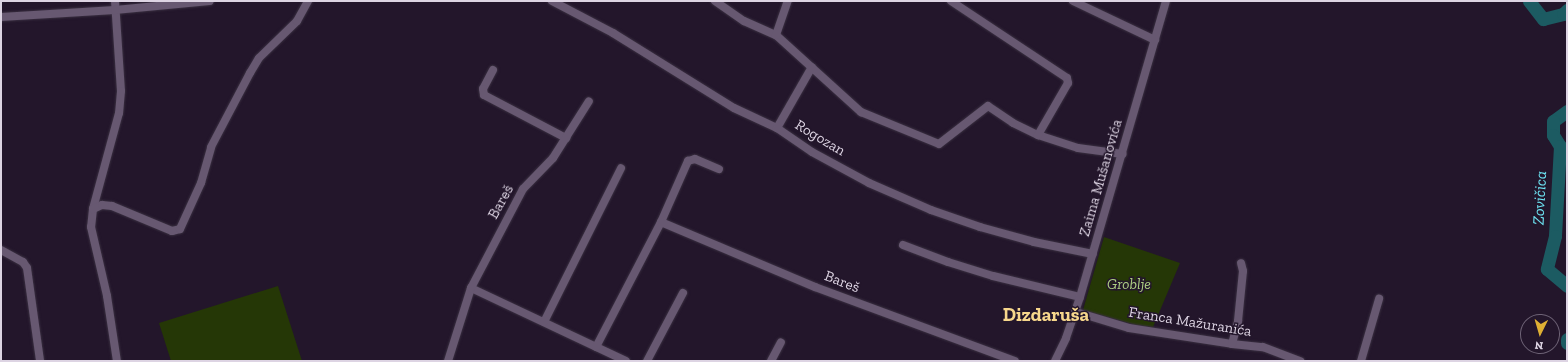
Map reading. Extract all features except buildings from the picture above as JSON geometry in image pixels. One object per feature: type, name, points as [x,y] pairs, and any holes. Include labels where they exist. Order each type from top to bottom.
[{"type":"street","points":[[1,17],[115,5],[210,1]]},
{"type":"street","points":[[93,209],[102,205],[112,206],[172,231],[180,229],[201,183],[211,147],[250,73],[259,58],[298,21],[308,1]]},
{"type":"street","name":"Rogozan","points":[[552,1],[613,33],[734,108],[777,128],[812,152],[869,182],[931,210],[980,227],[1034,242],[1093,254]]},
{"type":"street","points":[[715,1],[744,22],[776,35],[862,112],[939,144],[988,106],[1013,123],[1038,135],[1078,148],[1123,154]]},
{"type":"street","points":[[776,35],[788,1]]},
{"type":"street","points":[[951,1],[1067,78],[1068,83],[1038,135]]},
{"type":"street","points":[[1073,1],[1155,40]]},
{"type":"street","name":"Zaima Mušanovića","points":[[1055,361],[1076,312],[1123,154],[1166,1]]},
{"type":"street","points":[[115,5],[120,63],[121,91],[119,113],[93,209],[91,227],[107,296],[117,361]]},
{"type":"street","points":[[777,128],[812,67]]},
{"type":"street","points":[[493,70],[483,89],[484,96],[566,138]]},
{"type":"street","name":"Bareš","points":[[448,361],[471,288],[523,189],[553,158],[589,101]]},
{"type":"street","points":[[596,347],[661,222],[688,161],[695,159],[719,169]]},
{"type":"street","points":[[544,322],[621,168]]},
{"type":"street","name":"Bareš","points":[[661,222],[815,287],[1015,361]]},
{"type":"street","points":[[903,245],[948,262],[993,276],[1080,297]]},
{"type":"street","points":[[1,250],[23,262],[27,268],[40,361]]},
{"type":"street","points":[[1232,344],[1238,321],[1243,271],[1241,263]]},
{"type":"street","points":[[471,288],[626,361]]},
{"type":"street","points":[[647,361],[683,293]]},
{"type":"street","points":[[1360,361],[1379,299]]},
{"type":"street","name":"Franca Mažuranića","points":[[1076,312],[1129,328],[1232,344],[1263,347],[1300,361]]},
{"type":"street","points":[[771,361],[781,342]]},
{"type":"green space","name":"Groblje","points":[[1104,237],[1180,263],[1153,327],[1136,325],[1083,310]]},
{"type":"green space","points":[[278,286],[302,361],[171,361],[159,323]]},
{"type":"waterway","name":"Zovičica","points":[[1529,1],[1543,19],[1563,14],[1567,10]]},
{"type":"waterway","name":"Zovičica","points":[[1567,111],[1553,121],[1553,135],[1560,146],[1555,236],[1547,269],[1567,286]]},
{"type":"district","name":"Dizdaruša","points":[[1046,315]]}]
